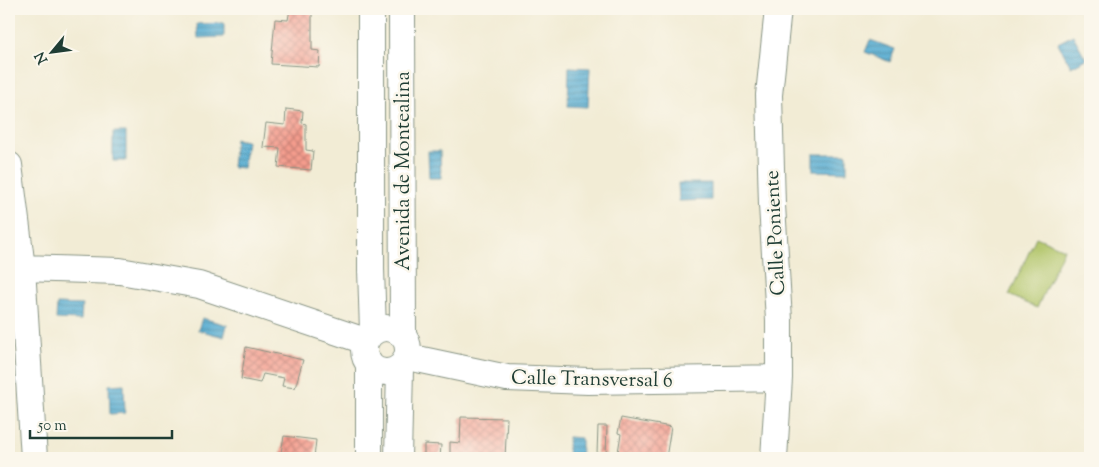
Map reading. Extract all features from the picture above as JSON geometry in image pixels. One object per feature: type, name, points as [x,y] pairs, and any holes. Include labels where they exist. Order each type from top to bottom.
[{"type":"street","name":"Avenida de Montealina","points":[[369,458],[371,9]]},
{"type":"street","name":"Avenida de Montealina","points":[[398,458],[403,353],[402,9]]},
{"type":"street","name":"Calle Poniente","points":[[774,458],[779,378],[779,320],[772,205],[769,95],[778,9]]},
{"type":"street","points":[[9,165],[22,268],[34,458]]},
{"type":"street","points":[[22,268],[120,271],[199,285],[369,345]]},
{"type":"street","points":[[388,327],[396,329],[403,353],[392,372],[383,372],[375,369],[369,345],[380,328],[388,327]]},
{"type":"street","name":"Calle Transversal 6","points":[[403,353],[507,378],[588,381],[779,378]]},
{"type":"green space","points":[[1036,237],[1064,249],[1037,308],[1009,295]]},
{"type":"water","points":[[224,23],[224,37],[198,38],[197,24]]},
{"type":"water","points":[[1073,35],[1086,59],[1071,67],[1058,43]]},
{"type":"water","points":[[870,40],[895,49],[890,62],[865,52]]},
{"type":"water","points":[[569,67],[590,68],[588,107],[568,106]]},
{"type":"water","points":[[113,132],[126,132],[126,161],[113,161]]},
{"type":"water","points":[[235,139],[247,141],[243,168],[232,167]]},
{"type":"water","points":[[428,151],[440,151],[441,178],[429,178]]},
{"type":"water","points":[[813,154],[847,154],[847,172],[813,171]]},
{"type":"water","points":[[678,183],[711,183],[711,200],[679,201]]},
{"type":"water","points":[[57,304],[82,305],[81,320],[56,319]]},
{"type":"water","points":[[202,318],[227,325],[224,337],[198,330]]},
{"type":"water","points":[[124,384],[125,413],[110,414],[109,385]]},
{"type":"water","points":[[568,437],[581,438],[581,458],[568,458]]},
{"type":"building","points":[[290,9],[312,9],[312,50],[320,51],[319,67],[271,64],[275,19],[288,20]]},
{"type":"building","points":[[286,109],[303,111],[302,123],[306,124],[306,150],[313,151],[311,170],[278,167],[280,148],[263,147],[266,123],[285,125]]},
{"type":"building","points":[[246,347],[303,360],[295,388],[282,386],[284,378],[263,374],[260,383],[241,379]]},
{"type":"building","points":[[461,417],[507,418],[505,458],[450,458],[450,442],[460,443]]},
{"type":"building","points":[[621,418],[671,427],[666,458],[617,458],[621,434],[618,433]]},
{"type":"building","points":[[598,426],[607,426],[606,455],[597,454]]},
{"type":"building","points":[[284,436],[316,440],[314,458],[280,458]]},
{"type":"building","points":[[424,444],[441,445],[440,458],[424,458]]}]
